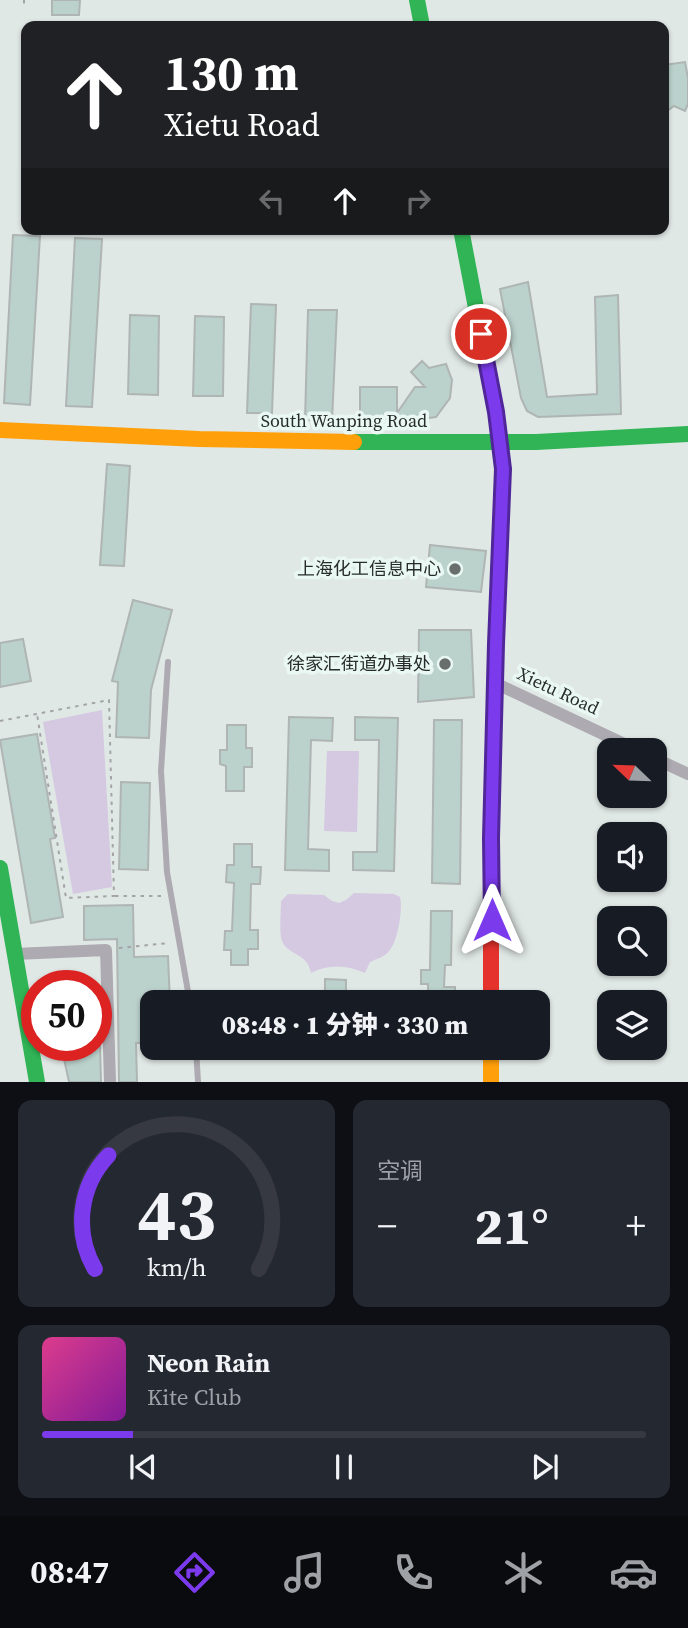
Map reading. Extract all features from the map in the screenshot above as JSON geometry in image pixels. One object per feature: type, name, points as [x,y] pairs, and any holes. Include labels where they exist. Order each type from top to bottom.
[{"type":"main road","points":[[417,0],[421,21]]},
{"type":"main road","name":"Xietu Road","points":[[462,235],[496,412],[503,469],[495,683]]},
{"type":"main road","name":"South Wanping Road","points":[[0,430],[199,439],[499,442],[688,434]]},
{"type":"main road","points":[[491,990],[495,683]]},
{"type":"main road","points":[[0,868],[37,1082]]},
{"type":"main road","points":[[491,1060],[491,1082]]},
{"type":"street","name":"Xietu Road","points":[[495,683],[611,738]]},
{"type":"street","points":[[667,764],[688,774]]},
{"type":"street","points":[[15,954],[106,950],[110,1082]]},
{"type":"lane","points":[[168,662],[161,771],[166,859],[188,990]]},
{"type":"lane","points":[[197,1060],[198,1082]]},
{"type":"path","points":[[0,721],[109,700],[114,896]]},
{"type":"path","points":[[37,714],[66,898],[167,896]]},
{"type":"path","points":[[117,948],[177,942]]},
{"type":"shaded area","points":[[102,710],[112,887],[73,894],[43,722]]},
{"type":"shaded area","points":[[327,751],[359,751],[357,832],[324,831]]},
{"type":"shaded area","points":[[354,893],[394,894],[400,897],[399,925],[392,947],[385,955],[370,962],[365,973],[338,967],[311,973],[306,962],[282,941],[281,901],[288,894],[324,895],[339,903]]},
{"type":"building","points":[[52,0],[80,0],[79,15],[52,15]]},
{"type":"building","points":[[685,62],[688,104],[685,111],[674,106],[669,110],[669,64]]},
{"type":"building","points":[[13,235],[40,236],[30,405],[4,403]]},
{"type":"building","points":[[75,238],[102,239],[92,407],[66,406]]},
{"type":"building","points":[[528,282],[547,397],[597,394],[595,297],[618,295],[621,414],[538,417],[527,411],[521,398],[500,289]]},
{"type":"building","points":[[251,304],[276,305],[272,413],[247,413]]},
{"type":"building","points":[[308,310],[337,310],[332,421],[305,420]]},
{"type":"building","points":[[130,315],[159,316],[158,395],[128,394]]},
{"type":"building","points":[[195,316],[224,317],[223,396],[193,396]]},
{"type":"building","points":[[422,361],[429,368],[446,364],[452,380],[450,398],[436,417],[360,420],[360,387],[397,387],[397,413],[415,387],[425,387],[411,372]]},
{"type":"building","points":[[107,464],[130,466],[124,566],[100,565]]},
{"type":"building","name":"上海化工信息中心","points":[[430,545],[486,551],[481,592],[426,587]]},
{"type":"building","points":[[133,600],[172,610],[151,690],[149,738],[116,737],[118,682],[112,681]]},
{"type":"building","name":"徐家汇街道办事处","points":[[419,630],[471,630],[474,697],[418,702]]},
{"type":"building","points":[[23,639],[31,681],[0,687],[0,643]]},
{"type":"building","points":[[289,717],[333,718],[332,741],[311,740],[308,849],[329,850],[329,871],[285,870]]},
{"type":"building","points":[[355,717],[398,718],[394,871],[353,870],[353,852],[377,852],[379,740],[355,740]]},
{"type":"building","points":[[434,720],[462,720],[460,884],[432,883]]},
{"type":"building","points":[[227,725],[246,725],[246,748],[252,748],[252,767],[244,767],[244,791],[226,791],[226,766],[220,764],[220,750],[227,750]]},
{"type":"building","points":[[37,734],[55,838],[50,839],[63,917],[31,923],[0,740]]},
{"type":"building","points":[[121,782],[150,783],[148,870],[119,869]]},
{"type":"building","points":[[234,844],[252,844],[252,867],[261,867],[260,884],[251,884],[250,930],[258,930],[258,949],[248,949],[248,965],[231,965],[231,950],[224,950],[225,931],[232,931],[234,883],[226,882],[227,865],[234,865]]},
{"type":"building","points":[[133,905],[134,957],[168,956],[169,990],[140,990],[140,1043],[136,1043],[137,1082],[119,1082],[117,939],[84,940],[84,906]]},
{"type":"building","points":[[431,911],[452,911],[451,965],[445,965],[444,987],[455,987],[455,990],[428,990],[428,984],[421,984],[421,970],[430,970]]},
{"type":"building","points":[[325,979],[346,980],[346,990],[325,990]]},
{"type":"building","points":[[64,1061],[100,1061],[101,1082],[69,1082]]},
{"type":"traffic: fast","points":[[417,0],[421,21]]},
{"type":"traffic: fast","points":[[462,235],[496,413],[503,469],[491,854]]},
{"type":"traffic: fast","points":[[354,442],[536,442],[688,434]]},
{"type":"traffic: fast","points":[[0,868],[37,1082]]},
{"type":"traffic: slow","points":[[0,430],[199,439],[354,442]]},
{"type":"traffic: slow","points":[[491,1060],[491,1082]]},
{"type":"traffic: jam","points":[[491,854],[491,990]]},
{"type":"place","name":"上海化工信息中心","points":[[455,569]]},
{"type":"place","name":"徐家汇街道办事处","points":[[445,664]]},
{"type":"route","points":[[481,334],[496,412],[503,469],[491,838],[492,920]]}]
